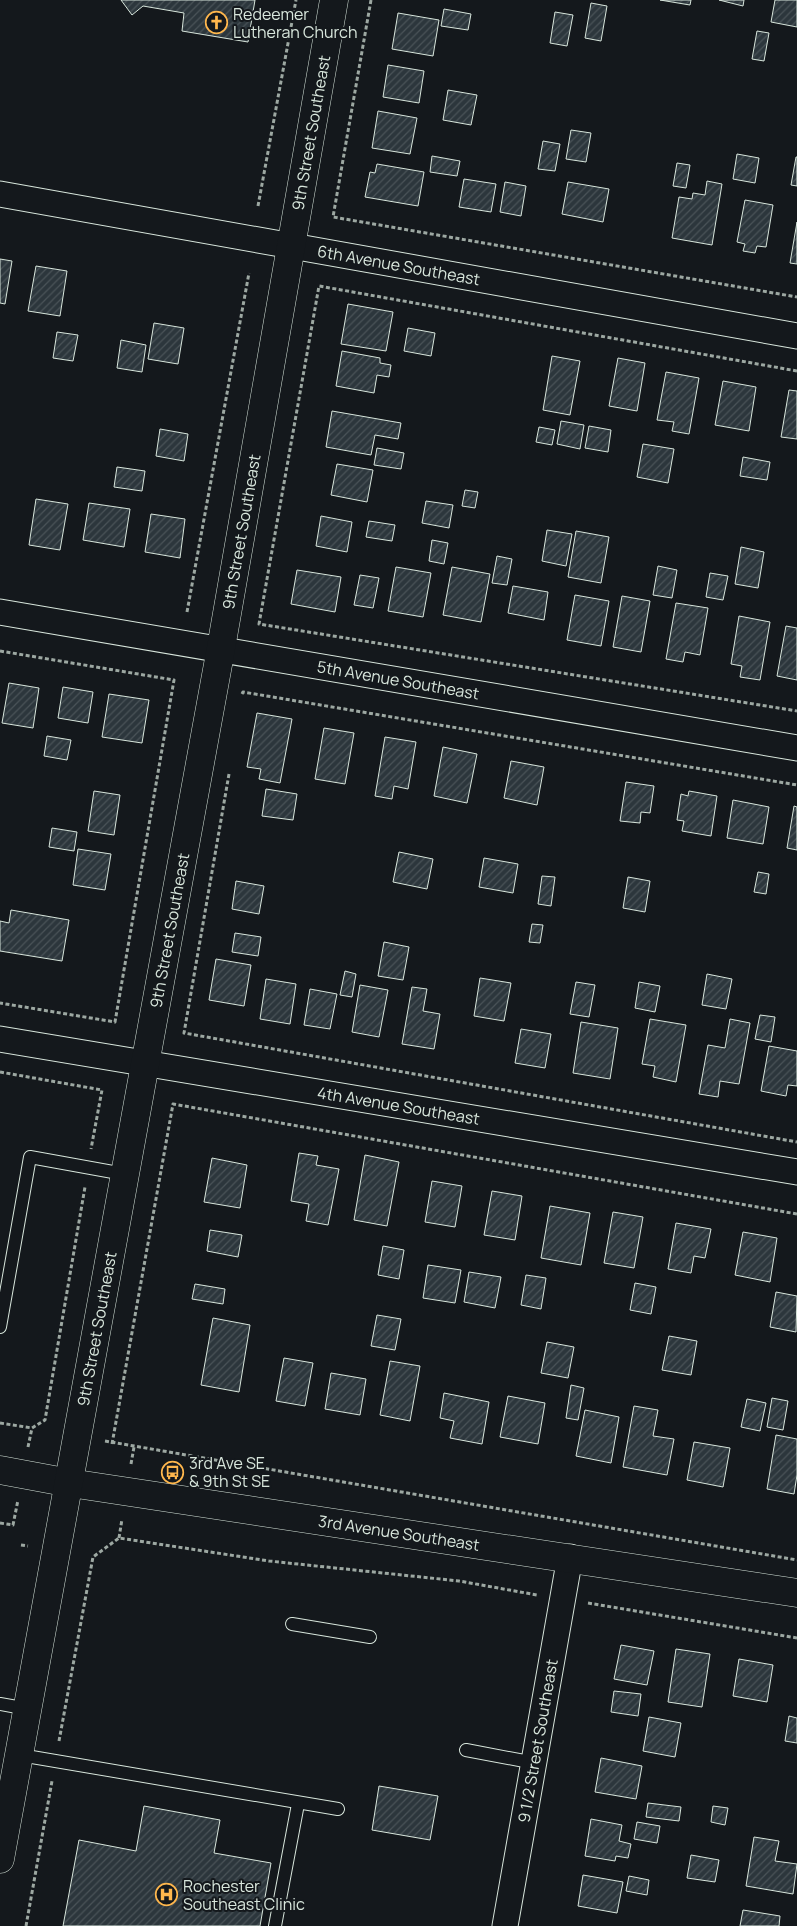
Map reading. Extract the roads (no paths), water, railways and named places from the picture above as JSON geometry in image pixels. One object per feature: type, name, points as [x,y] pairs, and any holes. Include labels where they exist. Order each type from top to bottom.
[{"type":"street","name":"9th Street Southeast","points":[[0,1859],[221,648],[334,0]]},
{"type":"street","name":"6th Avenue Southeast","points":[[0,194],[797,336]]},
{"type":"street","name":"5th Avenue Southeast","points":[[0,612],[221,648],[797,748]]},
{"type":"street","name":"4th Avenue Southeast","points":[[0,1039],[144,1065],[797,1172]]},
{"type":"street","name":"3rd Avenue Southeast","points":[[0,1470],[70,1483],[797,1593]]},
{"type":"street","name":"9 1/2 Street Southeast","points":[[505,1926],[570,1558]]},
{"type":"lane","points":[[0,1328],[30,1158],[124,1174]]},
{"type":"lane","points":[[292,1624],[370,1637]]},
{"type":"lane","points":[[0,1704],[28,1709]]},
{"type":"lane","points":[[466,1750],[535,1762]]},
{"type":"lane","points":[[20,1755],[338,1810]]},
{"type":"lane","points":[[275,1926],[298,1804]]},
{"type":"place","name":"Redeemer Lutheran Church","points":[[217,23]]},
{"type":"place","name":"3rd Ave SE & 9th St SE","points":[[173,1472]]},
{"type":"place","name":"Rochester Southeast Clinic","points":[[167,1895]]}]
